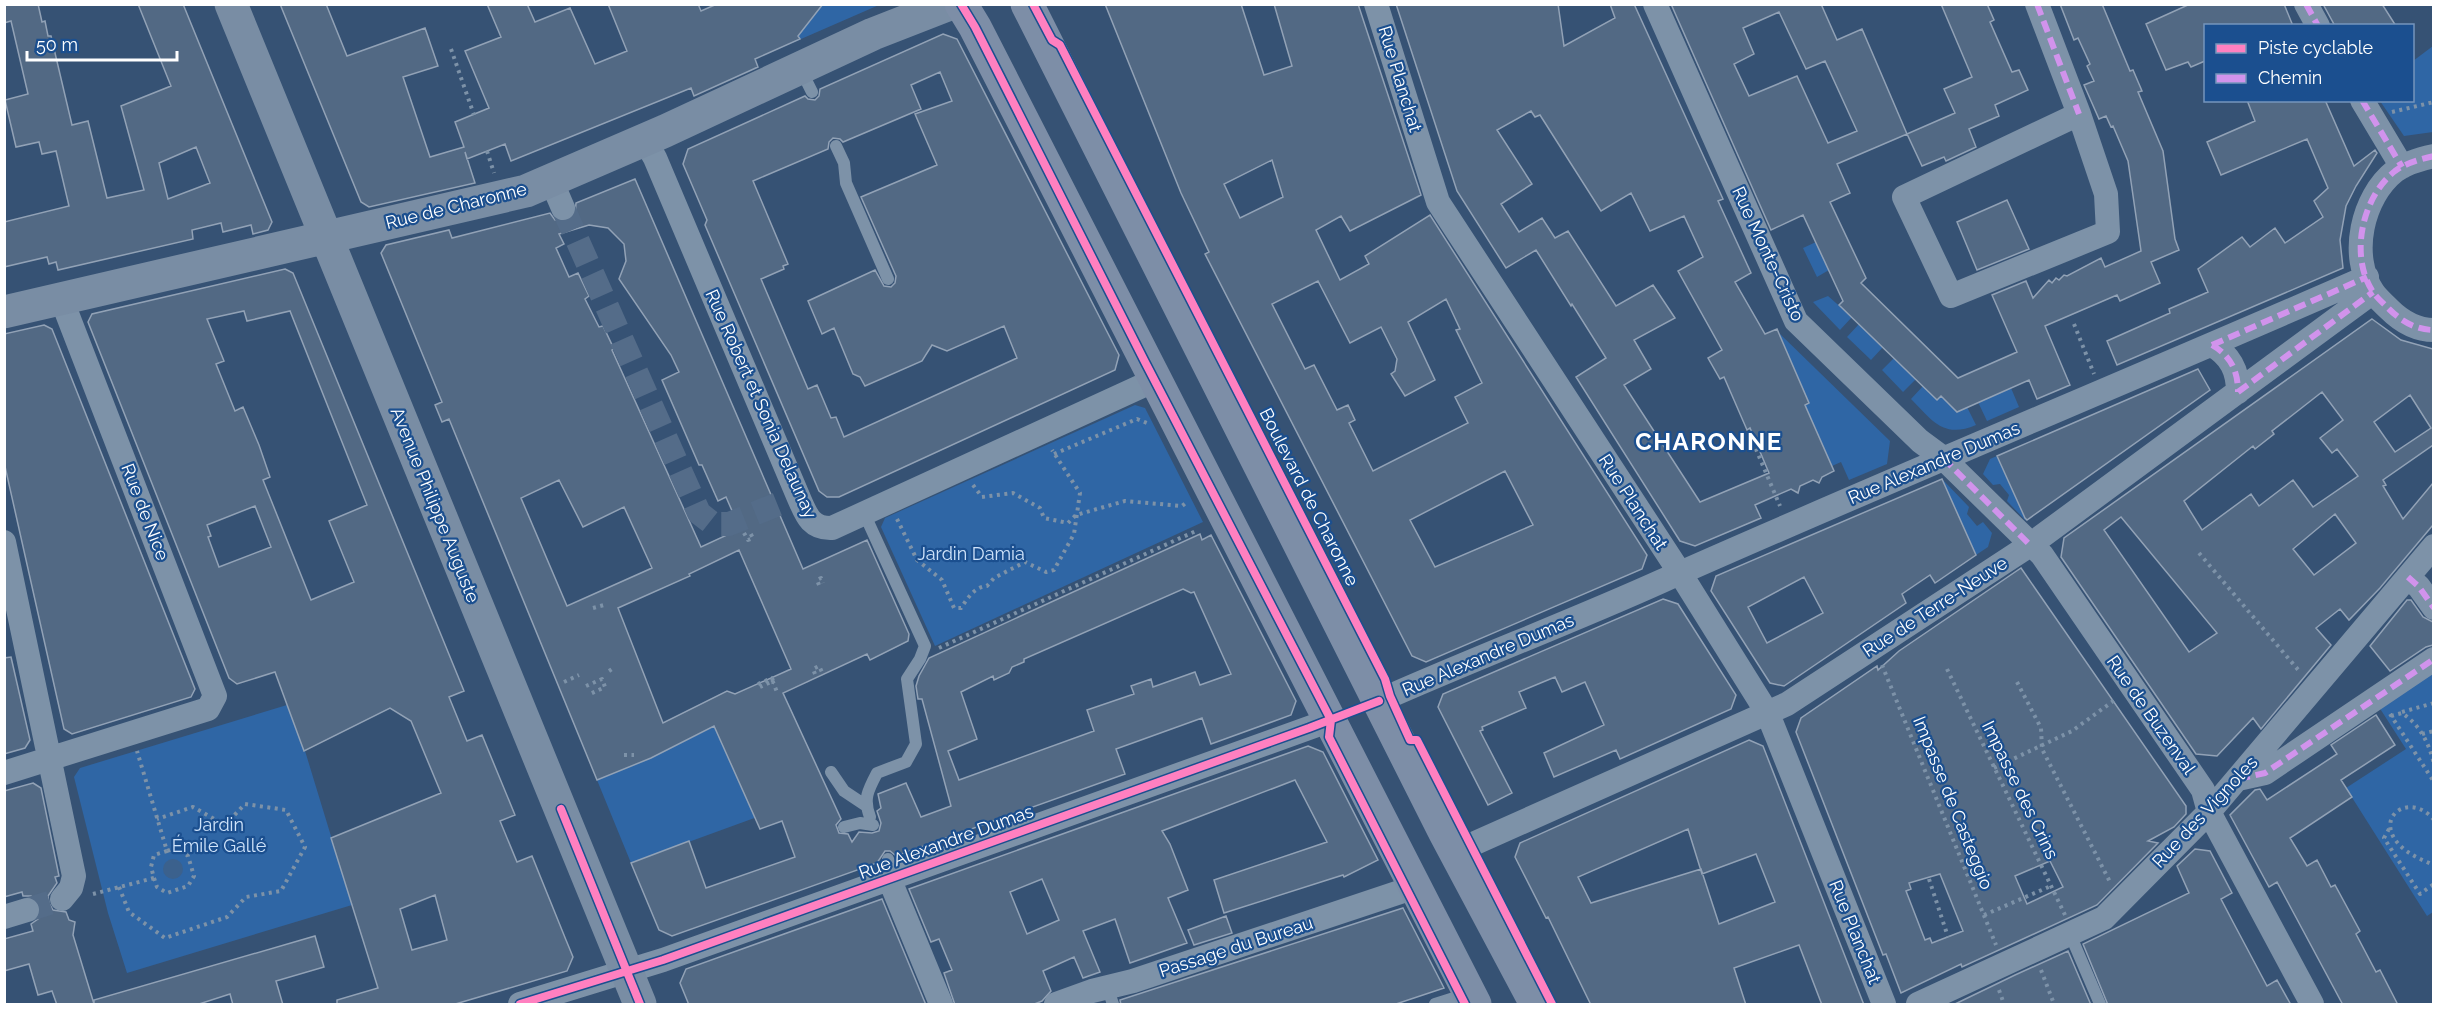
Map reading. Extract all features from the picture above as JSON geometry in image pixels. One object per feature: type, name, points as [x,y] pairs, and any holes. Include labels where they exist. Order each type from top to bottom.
[{"type":"main road","name":"Avenue Philippe Auguste","points":[[231,4],[640,1005]]},
{"type":"main road","name":"Rue de Charonne","points":[[4,312],[526,191],[557,194],[644,139],[806,79],[873,34],[950,4]]},
{"type":"main road","points":[[961,4],[975,27],[1331,720],[1415,887],[1465,1001]]},
{"type":"main road","name":"Boulevard de Charonne","points":[[1028,4],[1455,852],[1536,1005]]},
{"type":"main road","name":"Rue Alexandre Dumas","points":[[1331,720],[1379,701]]},
{"type":"street","name":"Rue Planchat","points":[[1376,4],[1438,202],[1680,573],[1768,714],[1884,1005]]},
{"type":"street","name":"Rue Monte-Cristo","points":[[1655,4],[1796,321],[1920,441],[1943,458]]},
{"type":"street","points":[[2037,4],[2079,114],[2106,194],[2108,232],[1951,296],[1904,197],[2079,114]]},
{"type":"street","points":[[2306,4],[2317,24]]},
{"type":"street","points":[[2363,102],[2402,167]]},
{"type":"street","name":"Rue Robert et Sonia Delaunay","points":[[644,139],[655,158],[811,523],[824,528],[832,528],[1155,380]]},
{"type":"street","points":[[2433,156],[2402,167],[2378,189],[2365,217],[2361,244],[2370,285],[2397,316],[2413,326],[2433,330]]},
{"type":"street","name":"Rue Alexandre Dumas","points":[[1379,701],[2102,391],[2212,345],[2370,285]]},
{"type":"street","name":"Rue de Terre-Neuve","points":[[1455,852],[1787,704],[2030,545],[2238,392],[2370,285]]},
{"type":"street","name":"Rue de Nice","points":[[4,773],[208,709],[215,696],[61,298]]},
{"type":"street","points":[[2212,345],[2224,352],[2232,362],[2238,379],[2238,392]]},
{"type":"street","name":"Rue de Buzenval","points":[[1943,458],[2042,555],[2203,790],[2209,812],[2312,1005]]},
{"type":"street","points":[[4,542],[74,876],[71,888],[62,899]]},
{"type":"street","name":"Rue des Vignoles","points":[[1918,1005],[2069,928],[2104,918],[2209,812],[2433,546]]},
{"type":"street","points":[[2408,577],[2419,587],[2433,608]]},
{"type":"street","points":[[2238,779],[2265,773],[2433,659]]},
{"type":"street","name":"Rue Alexandre Dumas","points":[[520,1005],[627,972],[890,871],[1331,720]]},
{"type":"street","points":[[890,871],[940,1005]]},
{"type":"street","name":"Passage du Bureau","points":[[1056,1005],[1110,996],[1133,981],[1415,887]]},
{"type":"lane","points":[[836,146],[844,163],[846,183],[888,279]]},
{"type":"lane","points":[[864,513],[922,638],[924,652],[907,679],[916,744],[906,762],[877,773],[866,794],[869,816]]},
{"type":"lane","points":[[831,772],[844,791],[869,816]]},
{"type":"lane","points":[[844,827],[860,823],[869,816]]},
{"type":"lane","points":[[2069,928],[2100,1005]]},
{"type":"lane","points":[[1435,1005],[1465,1001]]},
{"type":"path","points":[[451,49],[474,115]]},
{"type":"path","points":[[2385,114],[2407,106],[2433,102]]},
{"type":"path","points":[[2074,324],[2102,391]]},
{"type":"path","points":[[1054,454],[1137,418],[1147,423],[1152,432]]},
{"type":"path","points":[[1750,435],[1783,512]]},
{"type":"path","points":[[896,515],[917,560],[942,580],[954,608],[961,608],[971,594],[980,587],[987,586],[994,578],[1025,562],[1046,572],[1054,570],[1074,534],[1080,493],[1049,445]]},
{"type":"path","points":[[971,483],[982,497],[1013,493],[1040,508],[1044,518],[1068,523],[1076,514],[1125,501],[1182,506],[1190,501],[1182,492]]},
{"type":"path","points":[[924,652],[937,649],[1198,530]]},
{"type":"path","points":[[2199,554],[2307,680]]},
{"type":"path","points":[[594,608],[604,605]]},
{"type":"path","points":[[815,674],[813,669],[819,666],[822,672]]},
{"type":"path","points":[[564,682],[579,675]]},
{"type":"path","points":[[586,686],[602,679],[605,687],[590,694]]},
{"type":"path","points":[[760,687],[773,682],[777,692]]},
{"type":"path","points":[[2017,682],[2041,728],[2042,745],[2113,887]]},
{"type":"path","points":[[1994,768],[2072,731],[2133,688]]},
{"type":"path","points":[[2379,695],[2433,782]]},
{"type":"path","points":[[2391,716],[2433,703]]},
{"type":"path","points":[[2402,713],[2431,747],[2433,764]]},
{"type":"path","points":[[2422,734],[2433,731]]},
{"type":"path","points":[[136,750],[167,851]]},
{"type":"path","points":[[624,755],[634,754]]},
{"type":"path","points":[[119,887],[129,912],[165,938],[227,917],[246,897],[281,891],[305,847],[286,810],[245,804],[225,825],[193,807],[157,819]]},
{"type":"path","points":[[2433,820],[2426,810],[2404,808],[2390,817],[2389,829],[2384,838],[2420,894],[2433,884]]},
{"type":"path","points":[[2389,829],[2405,850],[2433,866]]},
{"type":"path","points":[[177,847],[188,856],[194,876],[188,886],[167,893],[157,887],[150,867],[154,855],[167,851],[177,847]]},
{"type":"path","points":[[93,894],[154,878]]},
{"type":"path","points":[[1929,879],[1948,937]]},
{"type":"path","points":[[1984,915],[2051,886]]},
{"type":"path","points":[[2038,964],[2054,1005]]},
{"type":"green space","points":[[731,5],[879,5],[755,59]]},
{"type":"green space","points":[[2433,46],[2433,132],[2404,136],[2381,102],[2414,102],[2414,60]]},
{"type":"green space","points":[[1816,242],[1829,270],[1817,277],[1803,248]]},
{"type":"green space","points":[[1828,296],[1852,317],[1840,330],[1813,302]]},
{"type":"green space","points":[[1859,324],[1883,347],[1871,360],[1847,337]]},
{"type":"green space","points":[[1779,333],[1890,441],[1887,464],[1849,480],[1841,462],[1832,466],[1805,405],[1809,403]]},
{"type":"green space","points":[[1894,358],[1916,379],[1903,392],[1882,370]]},
{"type":"green space","points":[[1923,386],[1941,396],[1957,411],[1967,407],[1976,425],[1955,430],[1932,420],[1911,399]]},
{"type":"green space","points":[[2011,388],[2019,407],[1987,421],[1978,402]]},
{"type":"green space","name":"Jardin Damia","points":[[1135,405],[1145,408],[1203,522],[935,646],[881,527],[885,518]]},
{"type":"green space","points":[[1997,456],[2026,521],[2007,501],[2009,495],[2000,484],[1993,485],[1983,474],[1990,459]]},
{"type":"green space","points":[[1942,479],[1969,507],[1967,514],[1977,526],[1983,522],[1992,533],[1988,547],[1976,555]]},
{"type":"green space","points":[[2433,671],[2433,912],[2427,916],[2346,788],[2406,749],[2379,707]]},
{"type":"green space","points":[[783,692],[828,791],[631,863],[597,780],[651,758]]},
{"type":"green space","name":"Jardin Émile Gallé","points":[[287,705],[302,741],[352,905],[127,973],[108,913],[74,777],[80,768]]},
{"type":"shaded area","points":[[169,859],[177,859],[183,865],[183,873],[177,879],[169,879],[163,873],[163,865]]},
{"type":"building","points":[[4,4],[38,4],[42,22],[45,21],[48,36],[51,36],[72,125],[88,121],[107,198],[144,190],[121,106],[171,86],[138,4],[183,4],[272,222],[268,230],[253,234],[251,225],[223,232],[221,223],[192,230],[193,239],[58,270],[56,262],[49,264],[47,257],[4,267],[4,222],[69,206],[56,151],[42,154],[39,142],[16,147],[5,100],[28,94],[11,21],[4,23]],"holes":[[[196,147],[210,183],[168,199],[159,163]]]},
{"type":"building","points":[[280,4],[326,4],[347,56],[425,28],[438,66],[403,77],[430,157],[464,147],[455,122],[489,108],[465,51],[501,37],[487,4],[527,4],[535,22],[570,8],[595,64],[627,51],[608,4],[698,4],[701,11],[717,4],[823,4],[798,36],[800,39],[755,59],[758,67],[694,96],[691,88],[511,161],[505,144],[467,159],[475,183],[369,207],[361,202]]},
{"type":"building","points":[[1105,4],[1241,4],[1264,75],[1292,66],[1274,4],[1358,4],[1421,195],[1350,231],[1341,216],[1316,230],[1340,280],[1369,264],[1365,256],[1430,215],[1647,555],[1642,569],[1426,662],[1412,656],[1205,254],[1209,252],[1181,193]],"holes":[[[1272,160],[1283,197],[1240,218],[1224,184]],[[1318,281],[1350,343],[1381,327],[1397,359],[1395,371],[1391,374],[1405,396],[1435,380],[1408,322],[1446,299],[1460,329],[1456,330],[1482,383],[1455,397],[1468,423],[1373,471],[1349,423],[1355,420],[1348,405],[1337,410],[1314,365],[1305,369],[1272,304]],[[1505,471],[1533,525],[1435,567],[1410,520]]]},
{"type":"building","points":[[1396,4],[1558,4],[1564,46],[1615,18],[1610,4],[1634,4],[1723,199],[1718,201],[1751,273],[1735,282],[1765,334],[1777,329],[1809,403],[1805,405],[1834,471],[1822,477],[1819,483],[1813,480],[1800,486],[1798,493],[1791,489],[1755,505],[1761,518],[1695,546],[1680,541],[1576,377],[1606,358],[1572,304],[1571,306],[1536,250],[1506,268],[1457,191]],"holes":[[[1531,111],[1535,117],[1540,115],[1601,211],[1631,193],[1650,231],[1684,216],[1703,257],[1678,271],[1722,350],[1708,358],[1720,379],[1724,377],[1747,430],[1750,428],[1769,473],[1700,502],[1624,385],[1651,369],[1634,340],[1675,318],[1653,285],[1616,306],[1568,231],[1555,238],[1542,218],[1519,232],[1501,204],[1532,184],[1497,130]]]},
{"type":"building","points":[[1671,4],[1821,4],[1837,40],[1862,29],[1907,134],[1837,164],[1850,193],[1830,202],[1866,278],[1861,283],[1958,378],[2017,352],[1992,295],[2026,281],[2033,298],[2049,280],[2052,283],[2056,278],[2059,280],[2064,275],[2067,276],[2101,258],[2105,267],[2141,251],[2128,161],[2113,126],[2111,127],[2106,116],[2099,119],[2084,85],[2094,81],[2087,66],[2090,64],[2078,38],[2074,40],[2060,4],[2102,4],[2130,71],[2133,70],[2142,91],[2138,92],[2163,151],[2175,239],[2179,250],[2151,262],[2160,283],[2120,301],[2117,295],[2045,326],[2070,385],[2037,399],[2029,380],[1957,412],[1941,396],[1937,400],[1839,305],[1843,301],[1803,215],[1771,230]],"holes":[[[1779,12],[1806,69],[1825,61],[1857,131],[1828,143],[1797,76],[1749,96],[1734,64],[1754,54],[1743,28]]]},
{"type":"building","points":[[1941,4],[1987,4],[1994,20],[1990,22],[2012,72],[2019,70],[2028,90],[1995,105],[1999,116],[1969,129],[1976,147],[1946,161],[1944,157],[1922,166],[1907,134],[1955,113],[1944,89],[1972,77]]},
{"type":"building","points":[[2190,4],[2284,4],[2292,24],[2204,24],[2204,61],[2191,67],[2188,62],[2166,70],[2146,24]]},
{"type":"building","points":[[2323,4],[2382,4],[2395,24],[2334,24]]},
{"type":"building","points":[[943,34],[957,39],[1119,355],[1115,370],[839,497],[827,497],[819,491],[705,225],[707,220],[683,164],[688,149],[805,96],[815,100],[819,96],[820,89]],"holes":[[[940,72],[952,101],[915,114],[937,165],[861,197],[896,276],[895,283],[891,287],[884,286],[875,270],[808,301],[822,334],[834,328],[853,374],[860,377],[865,386],[922,361],[932,345],[947,351],[1004,326],[1017,358],[844,437],[836,417],[831,418],[817,385],[808,389],[761,279],[784,269],[783,266],[788,264],[753,181],[828,149],[829,142],[833,138],[843,142],[921,109],[911,85]]]},
{"type":"building","points":[[2248,102],[2326,102],[2354,166],[2375,150],[2377,153],[2346,206],[2340,240],[2343,268],[2117,365],[2107,341],[2170,313],[2169,309],[2208,292],[2198,269],[2242,237],[2250,247],[2275,228],[2285,243],[2323,217],[2314,201],[2328,188],[2307,139],[2221,175],[2207,142],[2255,121]]},
{"type":"building","points":[[635,179],[803,569],[867,540],[909,634],[908,641],[870,660],[867,654],[783,693],[841,819],[836,825],[839,833],[848,834],[852,842],[859,832],[879,831],[881,823],[877,811],[881,808],[878,794],[906,783],[921,817],[951,806],[922,699],[918,699],[916,686],[929,658],[1200,534],[1202,540],[1211,535],[1296,701],[1291,715],[1211,744],[1202,718],[1116,749],[1125,774],[896,856],[890,851],[885,851],[877,863],[672,936],[659,930],[631,863],[689,841],[706,888],[795,857],[782,821],[760,829],[714,726],[651,758],[597,780],[449,419],[442,422],[435,405],[442,402],[381,253],[386,245],[449,230],[452,238],[550,213],[555,220],[568,221],[575,216],[576,203]],"holes":[[[589,225],[608,228],[624,244],[626,261],[619,279],[671,355],[679,372],[662,380],[699,465],[702,465],[718,501],[726,497],[740,529],[701,547],[612,350],[614,349],[603,326],[599,327],[585,299],[589,296],[578,273],[569,277],[556,248],[564,244],[559,234]],[[559,480],[583,527],[624,507],[652,568],[567,606],[521,498]],[[739,550],[791,669],[735,694],[727,691],[663,723],[618,608],[690,576],[689,574]],[[1183,589],[1194,592],[1231,674],[1200,685],[1195,672],[1153,687],[1151,679],[1131,686],[1134,694],[1087,710],[1094,731],[959,780],[948,751],[977,739],[961,692],[993,676],[994,680],[1009,673],[1012,667],[1024,662],[1024,659]]]},
{"type":"building","points":[[2007,200],[2029,249],[1977,270],[1957,222]]},
{"type":"building","points":[[285,269],[293,273],[464,691],[449,697],[467,741],[482,735],[515,815],[500,821],[517,862],[532,856],[573,957],[567,971],[452,1005],[337,1005],[337,1000],[378,988],[331,838],[441,793],[411,721],[390,708],[304,751],[275,672],[237,684],[229,678],[88,322],[92,314]],"holes":[[[244,311],[247,321],[290,311],[367,505],[329,521],[354,582],[311,600],[263,480],[270,477],[259,445],[243,407],[235,411],[216,364],[224,361],[207,319]],[[255,506],[271,547],[219,567],[208,537],[211,536],[207,525]],[[435,895],[447,940],[412,950],[400,909]]]},
{"type":"building","points":[[2372,319],[2401,340],[2433,349],[2433,445],[2383,480],[2386,485],[2383,486],[2403,519],[2433,483],[2433,525],[2380,588],[2349,620],[2340,609],[2316,628],[2331,645],[2261,729],[2253,718],[2217,756],[2196,754],[2061,557],[2064,538]],"holes":[[[2322,392],[2343,420],[2320,438],[2332,453],[2337,449],[2358,476],[2313,507],[2293,480],[2259,506],[2251,494],[2202,530],[2184,501],[2253,446],[2255,449],[2274,434],[2272,431]],[[2410,395],[2431,428],[2395,452],[2374,422]],[[2335,514],[2356,543],[2314,575],[2293,549]],[[2121,517],[2217,633],[2189,652],[2104,530]]]},
{"type":"building","points":[[44,325],[52,329],[195,689],[191,697],[72,734],[64,729],[4,462],[4,334]]},
{"type":"building","points":[[2198,369],[2210,390],[2027,520],[2025,518],[1997,456]]},
{"type":"building","points":[[1942,479],[1976,555],[1935,583],[1930,575],[1902,594],[1906,603],[1784,686],[1770,683],[1711,591],[1716,576]],"holes":[[[1804,577],[1823,613],[1767,643],[1748,607]]]},
{"type":"building","points":[[2021,568],[2186,806],[2186,814],[2174,827],[2148,841],[2158,843],[2097,905],[1962,967],[1961,964],[1901,993],[1886,954],[1883,955],[1796,732],[1801,718],[1877,666],[1878,670],[1899,651]],"holes":[[[2050,861],[2063,887],[2027,904],[2015,876]],[[1940,874],[1963,931],[1932,943],[1930,938],[1925,940],[1906,891],[1911,889],[1909,883]]]},
{"type":"building","points":[[1663,599],[1678,604],[1736,695],[1731,709],[1620,759],[1616,750],[1554,777],[1544,753],[1604,725],[1585,682],[1562,692],[1555,677],[1519,692],[1526,708],[1482,727],[1483,730],[1480,731],[1512,793],[1488,805],[1438,707],[1443,694]]},
{"type":"building","points":[[2407,600],[2411,600],[2423,617],[2433,622],[2433,645],[2426,647],[2390,671],[2370,646]]},
{"type":"building","points":[[11,657],[30,740],[25,748],[4,754],[4,658]]},
{"type":"building","points":[[2376,715],[2395,745],[2341,780],[2352,797],[2290,838],[2307,866],[2317,860],[2331,887],[2335,885],[2360,931],[2356,934],[2376,972],[2380,970],[2398,1005],[2343,1005],[2277,882],[2269,887],[2230,815],[2255,790],[2260,789],[2267,800],[2337,754],[2331,745]]},
{"type":"building","points":[[1749,740],[1763,746],[1864,1005],[1822,1005],[1799,945],[1734,968],[1746,1005],[1591,1005],[1548,917],[1546,918],[1515,857],[1520,843]],"holes":[[[1688,829],[1700,869],[1591,903],[1578,877]],[[1756,854],[1775,902],[1719,924],[1703,874]]]},
{"type":"building","points":[[1308,746],[1323,752],[1378,860],[1344,877],[1343,875],[1224,913],[1214,880],[1327,842],[1295,780],[1162,831],[1170,844],[1188,890],[1168,898],[1187,943],[1130,963],[1115,919],[1083,931],[1100,972],[1083,978],[1074,957],[1043,971],[1051,991],[1042,1001],[1032,1005],[955,1005],[944,973],[952,970],[939,939],[931,942],[909,889]],"holes":[[[1042,879],[1059,920],[1027,934],[1010,892]]]},
{"type":"building","points":[[33,783],[41,788],[59,876],[55,877],[57,883],[48,896],[49,903],[53,910],[66,912],[69,920],[75,922],[73,935],[94,1004],[94,1000],[315,936],[324,967],[276,981],[283,1005],[233,1005],[230,994],[196,1005],[57,1005],[52,991],[38,995],[29,964],[4,971],[4,939],[33,931],[31,924],[38,919],[41,913],[37,900],[31,896],[23,896],[22,892],[4,897],[4,791]]},
{"type":"building","points":[[2195,849],[2210,851],[2232,893],[2221,899],[2233,922],[2267,986],[2277,980],[2291,1005],[2108,1005],[2083,944],[2189,893],[2177,866]]},
{"type":"building","points":[[882,899],[926,1005],[689,1005],[680,983],[686,969]]},
{"type":"building","points":[[1403,908],[1444,988],[1393,1005],[1121,1005],[1120,1000]]},
{"type":"building","points":[[1226,916],[1232,933],[1194,945],[1188,930]]},
{"type":"building","points":[[2068,951],[2091,1005],[1953,1005],[2015,975]]},
{"type":"tunnel","points":[[563,208],[699,513],[713,524],[729,524],[798,496]]},
{"type":"tunnel","points":[[27,910],[62,899]]},
{"type":"marked path","points":[[2037,4],[2079,114]]},
{"type":"marked path","points":[[2306,4],[2317,24]]},
{"type":"marked path","points":[[2363,102],[2402,167]]},
{"type":"marked path","points":[[2434,156],[2404,166],[2384,182],[2367,211],[2361,245],[2366,278],[2376,296],[2404,321],[2415,327],[2434,330]]},
{"type":"marked path","points":[[2212,345],[2367,277]]},
{"type":"marked path","points":[[2238,392],[2373,292]]},
{"type":"marked path","points":[[2212,345],[2229,359],[2237,377],[2238,392]]},
{"type":"marked path","points":[[1943,458],[2030,545]]},
{"type":"marked path","points":[[2408,577],[2419,587],[2434,608]]},
{"type":"marked path","points":[[2238,779],[2265,773],[2434,659]]},
{"type":"cycle path","points":[[961,4],[975,27],[1145,362],[1331,720],[1329,737],[1465,1004]]},
{"type":"cycle path","points":[[1033,4],[1052,40],[1060,45],[1385,679],[1390,696],[1410,740],[1417,740],[1552,1004]]},
{"type":"cycle path","points":[[520,1004],[663,960],[1379,701]]},
{"type":"cycle path","points":[[561,809],[640,1004]]},
{"type":"district","name":"CHARONNE","points":[[1709,442]]}]
